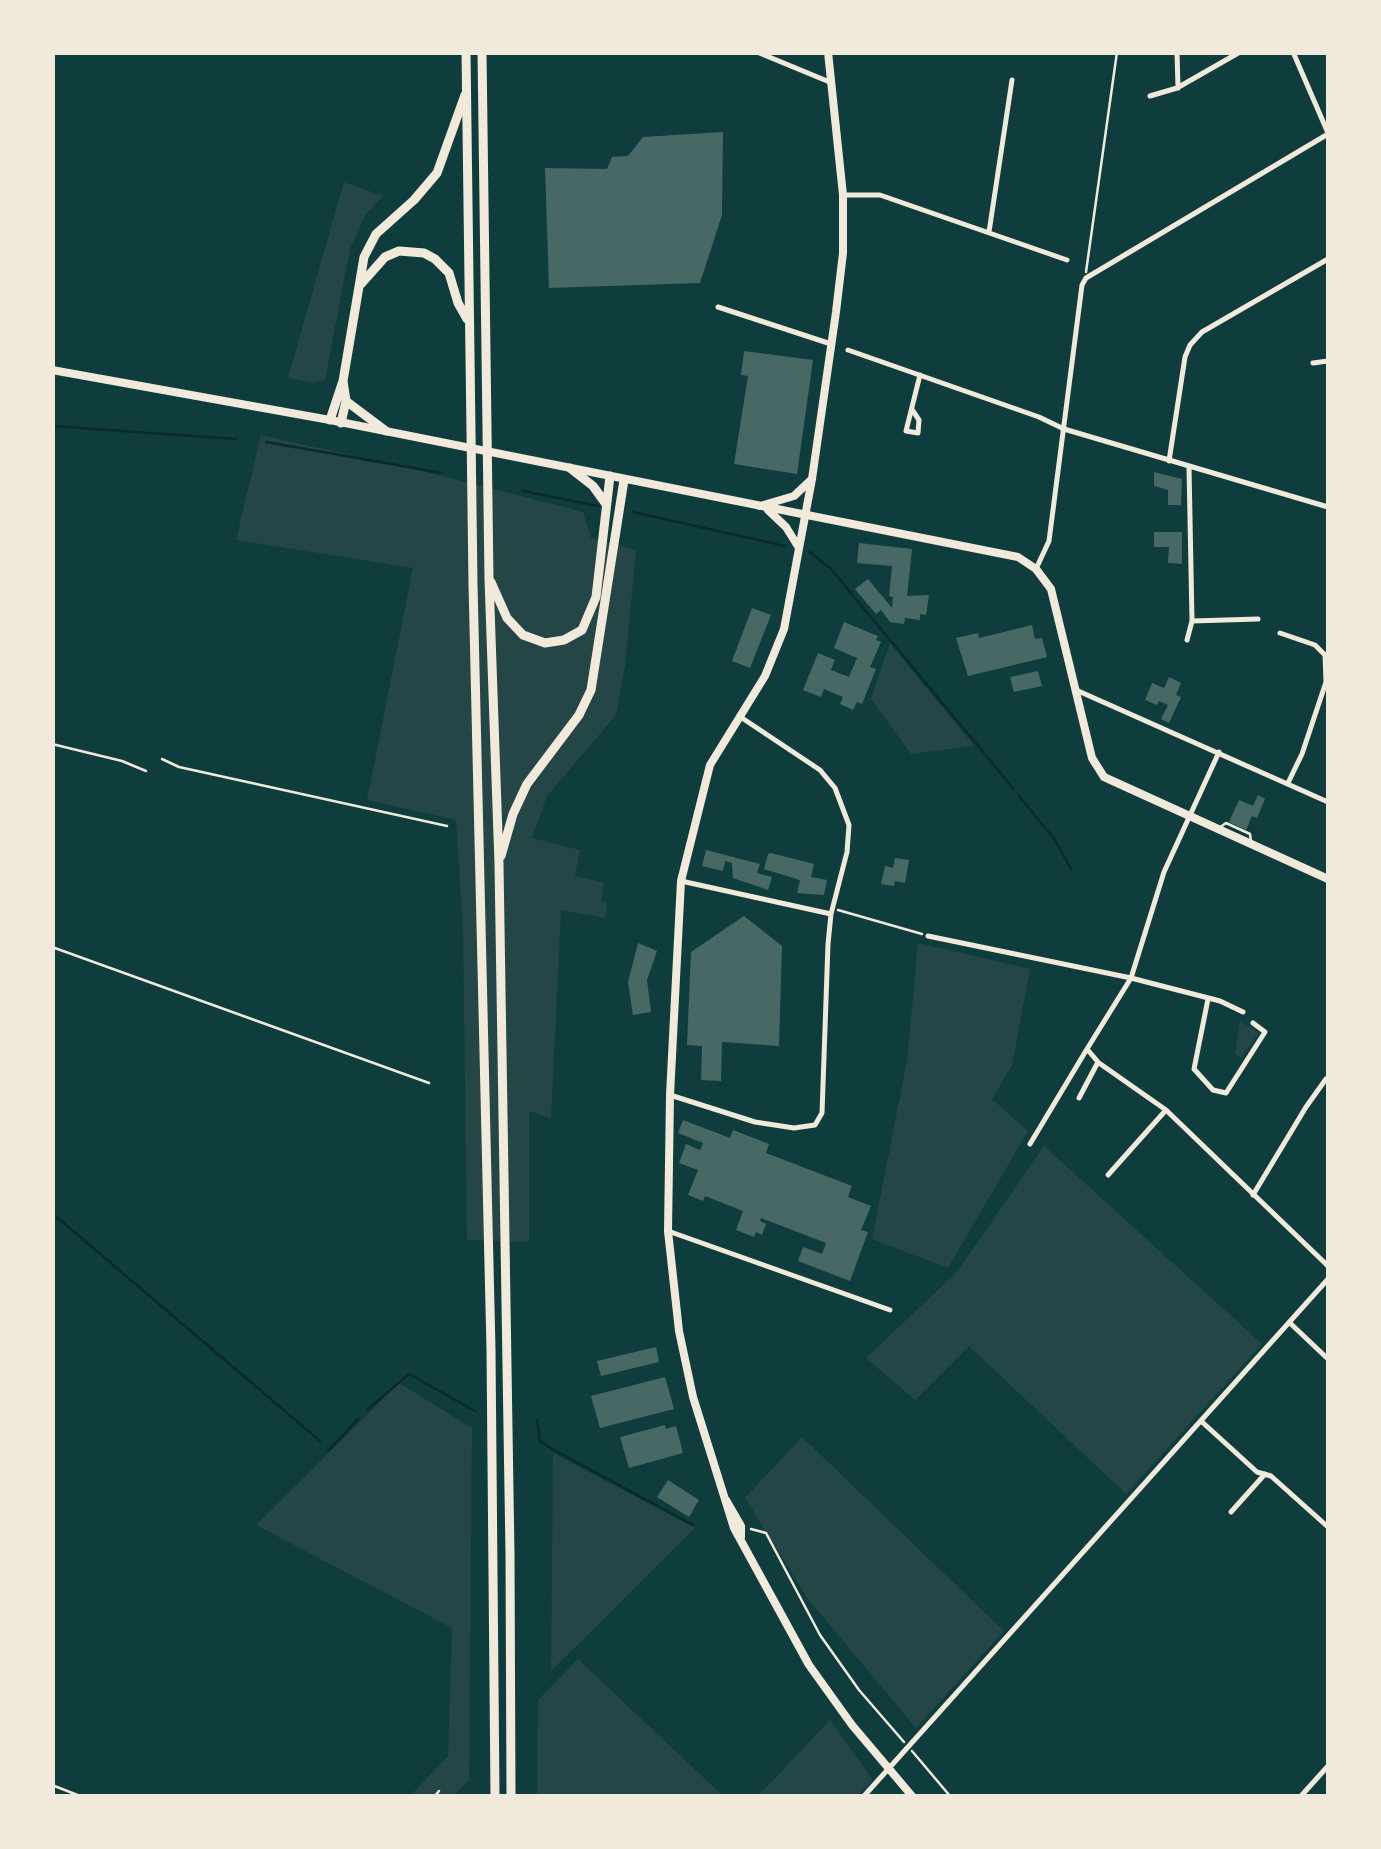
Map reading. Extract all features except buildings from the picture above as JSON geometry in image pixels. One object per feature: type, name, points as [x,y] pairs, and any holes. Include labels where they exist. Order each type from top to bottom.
[{"type":"highway","points":[[466,52],[491,1350],[495,1796]]},
{"type":"highway","points":[[482,52],[489,579],[499,864],[511,1796]]},
{"type":"highway","points":[[330,420],[343,381],[364,257],[376,234],[436,174],[466,92]]},
{"type":"highway","points":[[359,288],[370,270],[385,257],[400,251],[424,254],[449,273],[469,322]]},
{"type":"highway","points":[[341,422],[346,401],[343,381]]},
{"type":"highway","points":[[346,401],[386,431]]},
{"type":"highway","points":[[570,468],[594,486],[607,506]]},
{"type":"highway","points":[[489,579],[507,618],[523,635],[545,643],[574,636],[592,611],[610,476]]},
{"type":"highway","points":[[499,864],[527,784],[591,690],[624,480]]},
{"type":"main road","points":[[828,52],[843,195],[843,260],[832,344],[812,479],[780,643],[765,676],[716,752],[703,783],[682,881],[670,1094],[668,1232],[679,1331],[698,1415],[726,1500],[741,1526],[741,1536],[773,1604],[833,1701],[912,1796]]},
{"type":"main road","points":[[52,370],[341,422],[1018,557],[1036,570],[1051,589],[1092,758],[1104,777],[1328,879]]},
{"type":"main road","points":[[762,507],[794,496],[812,479]]},
{"type":"main road","points":[[762,507],[786,527],[799,548]]},
{"type":"street","points":[[758,52],[832,83]]},
{"type":"street","points":[[1177,52],[1178,88]]},
{"type":"street","points":[[1150,96],[1178,88],[1240,52]]},
{"type":"street","points":[[1036,570],[1049,541],[1082,285],[1086,278],[1328,134],[1293,52]]},
{"type":"street","points":[[989,232],[1012,80]]},
{"type":"street","points":[[843,195],[880,194],[1067,260]]},
{"type":"street","points":[[1169,461],[1184,357],[1190,344],[1202,332],[1328,259]]},
{"type":"street","points":[[718,307],[832,344]]},
{"type":"street","points":[[848,350],[1064,429],[1328,506]]},
{"type":"street","points":[[1314,363],[1328,361]]},
{"type":"street","points":[[913,411],[920,376]]},
{"type":"street","points":[[1187,640],[1192,621],[1189,467]]},
{"type":"street","points":[[1192,621],[1258,619]]},
{"type":"street","points":[[1280,633],[1314,645],[1325,656],[1327,682],[1288,783]]},
{"type":"street","points":[[1076,690],[1328,802]]},
{"type":"street","points":[[670,1094],[754,1122],[794,1128],[815,1125],[822,1113],[831,914],[850,831],[844,806],[820,770],[740,716]]},
{"type":"street","points":[[1030,1144],[1131,978],[1164,872],[1219,752]]},
{"type":"street","points":[[682,881],[831,914]]},
{"type":"street","points":[[928,936],[1131,978],[1231,1005],[1243,1012]]},
{"type":"street","points":[[1208,999],[1194,1069],[1214,1090],[1226,1093],[1265,1032],[1253,1022]]},
{"type":"street","points":[[1088,1050],[1098,1062],[1166,1110],[1328,1266]]},
{"type":"street","points":[[1078,1098],[1098,1062]]},
{"type":"street","points":[[1253,1195],[1306,1107],[1328,1081]]},
{"type":"street","points":[[1108,1175],[1166,1110]]},
{"type":"street","points":[[668,1232],[890,1310]]},
{"type":"street","points":[[864,1796],[1328,1280]]},
{"type":"street","points":[[1290,1323],[1328,1359]]},
{"type":"street","points":[[1202,1420],[1257,1472],[1271,1476],[1328,1527]]},
{"type":"street","points":[[1231,1512],[1264,1474]]},
{"type":"street","points":[[1301,1796],[1328,1766]]},
{"type":"path","points":[[1086,278],[1117,52]]},
{"type":"path","points":[[52,744],[146,771]]},
{"type":"path","points":[[162,758],[179,767],[447,826]]},
{"type":"path","points":[[831,914],[837,910],[928,936]]},
{"type":"path","points":[[52,947],[428,1083]]},
{"type":"path","points":[[748,1528],[766,1533],[820,1635],[858,1690],[950,1796]]},
{"type":"path","points":[[52,1784],[80,1796]]},
{"type":"path","points":[[434,1796],[439,1792]]},
{"type":"shaded area","points":[[344,182],[383,196],[365,215],[350,249],[325,380],[313,383],[288,378]]},
{"type":"shaded area","points":[[261,435],[583,512],[591,538],[636,550],[625,666],[616,715],[547,796],[532,838],[580,850],[575,876],[604,883],[601,901],[607,903],[605,918],[561,910],[551,1118],[529,1111],[529,1242],[467,1240],[463,928],[456,820],[367,800],[413,568],[236,540]]},
{"type":"shaded area","points":[[890,643],[974,746],[911,754],[871,699]]},
{"type":"shaded area","points":[[918,943],[1030,969],[1012,1065],[992,1099],[1028,1131],[948,1268],[872,1239],[907,1061]]},
{"type":"shaded area","points":[[1240,1021],[1259,1033],[1241,1058],[1235,1054]]},
{"type":"shaded area","points":[[1044,1146],[1262,1344],[1126,1494],[969,1346],[915,1400],[866,1358],[957,1272]]},
{"type":"shaded area","points":[[399,1383],[472,1428],[469,1780],[453,1796],[410,1796],[448,1756],[452,1628],[256,1525]]},
{"type":"shaded area","points":[[802,1437],[1004,1631],[916,1728],[808,1599],[745,1498]]},
{"type":"shaded area","points":[[553,1453],[695,1528],[551,1671]]},
{"type":"shaded area","points":[[578,1659],[723,1796],[537,1796],[538,1700]]},
{"type":"shaded area","points":[[830,1720],[873,1780],[858,1796],[758,1796]]},
{"type":"waterway","points":[[52,426],[236,439]]},
{"type":"waterway","points":[[266,442],[442,473]]},
{"type":"waterway","points":[[523,491],[598,506]]},
{"type":"waterway","points":[[633,512],[785,546]]},
{"type":"waterway","points":[[810,552],[831,569],[1013,788]]},
{"type":"waterway","points":[[1019,796],[1055,840],[1071,869]]},
{"type":"waterway","points":[[52,1213],[320,1441]]},
{"type":"waterway","points":[[367,1410],[409,1374],[475,1411]]},
{"type":"waterway","points":[[329,1450],[358,1419]]},
{"type":"waterway","points":[[537,1420],[540,1441],[693,1525]]}]
